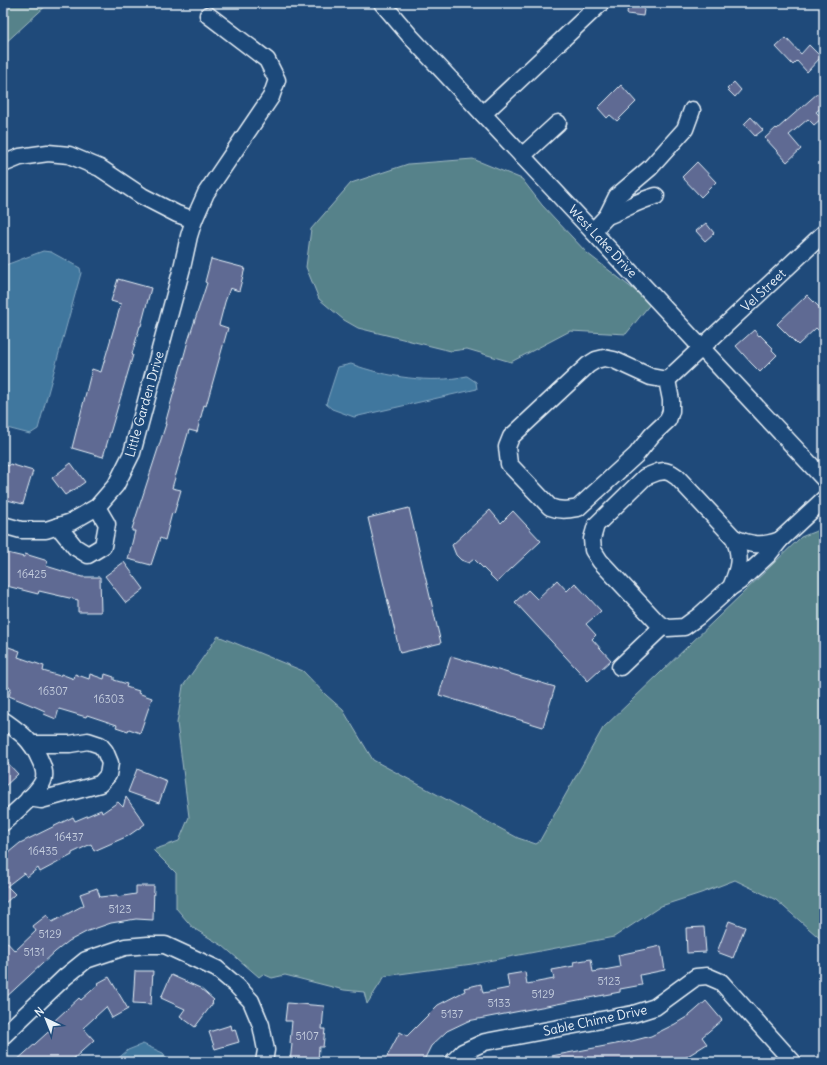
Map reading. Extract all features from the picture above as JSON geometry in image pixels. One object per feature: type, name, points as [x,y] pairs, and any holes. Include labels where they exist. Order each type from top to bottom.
[{"type":"street","name":"West Lake Drive","points":[[382,3],[411,37],[824,479]]},
{"type":"street","points":[[483,114],[601,3]]},
{"type":"street","name":"Little Garden Drive","points":[[3,525],[21,530],[46,530],[71,522],[97,507],[116,485],[132,453],[194,220],[206,193],[271,97],[277,80],[267,60],[208,15]]},
{"type":"street","points":[[593,231],[607,216],[617,196],[650,168],[685,129],[692,110]]},
{"type":"street","points":[[522,156],[558,123]]},
{"type":"street","points":[[3,164],[20,157],[48,153],[69,155],[100,168],[142,196],[177,214],[194,220]]},
{"type":"street","points":[[607,216],[646,198],[656,196]]},
{"type":"street","name":"Vel Street","points":[[667,380],[824,233]]},
{"type":"street","points":[[604,358],[614,360],[651,377],[667,380],[671,400],[671,411],[668,420],[652,434],[636,455],[578,508],[559,510],[550,507],[509,464],[507,447],[512,437],[588,365],[596,360],[604,358]]},
{"type":"street","points":[[731,587],[740,562],[738,548],[734,538],[677,477],[671,473],[665,471],[658,472],[645,478],[596,525],[592,538],[593,550],[600,561],[658,623],[668,628],[684,627],[740,581],[768,555],[780,540],[824,499]]},
{"type":"street","points":[[58,526],[75,547],[88,554],[104,546],[107,524],[97,507]]},
{"type":"street","points":[[734,538],[757,545],[767,545],[780,540]]},
{"type":"street","points":[[620,667],[663,626]]},
{"type":"street","points":[[3,720],[24,736],[34,747],[44,768],[43,780],[36,792],[3,823]]},
{"type":"street","points":[[29,798],[41,800],[100,784],[108,775],[110,763],[105,751],[100,745],[88,741],[70,744],[31,744]]},
{"type":"street","points":[[3,1036],[65,977],[86,960],[125,947],[166,945],[217,969],[237,986],[251,1001],[261,1025],[266,1050],[264,1062]]},
{"type":"street","name":"Sable Chime Drive","points":[[453,1062],[463,1052],[485,1042],[633,1014],[655,1007],[696,977],[708,976],[721,982],[793,1062]]},
{"type":"green space","points":[[3,3],[49,3],[3,45]]},
{"type":"green space","points":[[473,159],[522,179],[542,205],[587,253],[651,303],[626,334],[570,331],[511,362],[467,349],[451,351],[358,328],[344,320],[319,299],[306,267],[311,229],[351,183],[408,164]]},
{"type":"green space","points":[[824,528],[824,942],[776,900],[735,880],[661,906],[614,937],[472,964],[385,976],[367,1004],[364,992],[344,990],[285,975],[272,978],[263,974],[259,977],[223,946],[193,928],[176,908],[176,873],[153,850],[179,841],[189,817],[177,723],[183,686],[218,636],[303,671],[343,710],[373,760],[518,838],[536,844],[539,842],[603,728],[801,537]]},
{"type":"water","points":[[43,251],[51,252],[80,268],[81,273],[38,429],[30,434],[3,427],[3,266]]},
{"type":"water","points":[[351,364],[394,376],[409,378],[438,379],[467,376],[476,382],[477,389],[354,417],[332,409],[326,404],[338,367]]},
{"type":"water","points":[[143,1044],[163,1053],[166,1057],[165,1062],[114,1062],[128,1050]]},
{"type":"building","points":[[628,3],[645,3],[643,16],[627,14]]},
{"type":"building","points":[[786,38],[801,54],[809,45],[821,57],[807,72],[797,61],[793,65],[776,47]]},
{"type":"building","points":[[734,82],[741,90],[735,97],[727,89]]},
{"type":"building","points":[[621,85],[636,102],[617,121],[610,115],[607,118],[598,108]]},
{"type":"building","points":[[818,93],[824,100],[824,105],[816,112],[822,118],[814,125],[808,119],[789,135],[801,149],[787,162],[765,138]]},
{"type":"building","points":[[751,117],[763,130],[755,136],[744,124]]},
{"type":"building","points":[[697,162],[716,182],[701,197],[682,177]]},
{"type":"building","points":[[706,223],[714,233],[705,241],[696,231]]},
{"type":"building","points":[[211,259],[245,268],[239,291],[230,288],[225,302],[219,325],[228,328],[197,432],[189,430],[172,488],[181,490],[174,514],[172,513],[165,540],[160,538],[151,565],[128,559],[135,531],[132,531],[132,529],[166,424],[188,341],[207,283],[205,282]]},
{"type":"building","points":[[118,279],[151,288],[103,457],[72,448],[92,369],[101,372],[121,304],[111,301]]},
{"type":"building","points":[[807,295],[824,312],[824,336],[816,328],[798,345],[777,324]]},
{"type":"building","points":[[754,330],[773,348],[772,350],[777,355],[760,372],[736,346]]},
{"type":"building","points":[[71,463],[85,482],[65,495],[52,478]]},
{"type":"building","points":[[3,464],[9,466],[10,464],[33,471],[23,504],[3,499]]},
{"type":"building","points":[[409,508],[441,643],[400,653],[368,518]]},
{"type":"building","points":[[490,510],[501,523],[513,511],[541,541],[497,582],[474,559],[469,563],[461,560],[456,555],[452,545]]},
{"type":"building","points":[[3,552],[24,557],[25,554],[48,561],[46,566],[82,577],[100,577],[101,612],[78,612],[78,600],[39,591],[38,594],[3,585]]},
{"type":"building","points":[[124,562],[144,589],[126,603],[105,576]]},
{"type":"building","points":[[557,580],[567,591],[575,583],[601,611],[586,624],[596,635],[592,639],[611,660],[588,681],[515,602],[528,590],[537,599]]},
{"type":"building","points":[[3,645],[20,651],[18,657],[44,666],[43,671],[60,676],[61,674],[74,679],[75,674],[89,679],[90,674],[104,679],[105,674],[114,677],[114,680],[127,684],[126,687],[139,691],[138,693],[152,698],[140,733],[129,729],[128,731],[116,727],[117,725],[87,715],[86,717],[59,709],[56,719],[44,714],[45,711],[9,696],[11,688],[3,685]]},
{"type":"building","points":[[451,656],[555,687],[543,727],[439,695]]},
{"type":"building","points":[[3,758],[18,774],[3,788]]},
{"type":"building","points":[[137,769],[167,781],[159,803],[128,792]]},
{"type":"building","points":[[126,797],[145,824],[128,836],[94,851],[91,844],[72,853],[72,855],[40,872],[38,868],[27,877],[24,873],[7,886],[15,894],[3,905],[3,857],[20,843],[73,817],[75,821],[101,810],[102,813],[118,802],[123,807]]},
{"type":"building","points":[[136,886],[154,886],[153,920],[136,919],[111,923],[88,931],[69,941],[3,1000],[3,938],[15,951],[36,931],[33,926],[47,915],[52,922],[84,905],[80,894],[97,888],[100,897],[117,895],[117,897],[136,894]]},
{"type":"building","points":[[729,921],[745,927],[733,958],[717,952]]},
{"type":"building","points":[[704,927],[706,952],[687,953],[686,928]]},
{"type":"building","points":[[661,946],[665,970],[640,975],[642,985],[620,989],[620,992],[468,1021],[447,1031],[431,1046],[423,1062],[384,1062],[400,1032],[407,1036],[438,1005],[465,991],[464,988],[481,984],[483,993],[509,988],[507,975],[525,972],[527,984],[554,979],[552,970],[574,966],[573,962],[591,959],[593,972],[620,967],[618,955]]},
{"type":"building","points":[[135,971],[153,971],[151,1004],[133,1003]]},
{"type":"building","points":[[171,975],[200,988],[214,1000],[195,1027],[180,1016],[185,1009],[161,998]]},
{"type":"building","points":[[109,977],[128,1009],[112,1018],[106,1007],[83,1028],[94,1040],[70,1062],[15,1062],[56,1025],[53,1022],[79,998],[81,1000],[99,984],[98,983]]},
{"type":"building","points":[[706,1001],[722,1020],[702,1037],[707,1044],[683,1059],[685,1062],[546,1062],[546,1057],[651,1036],[690,1015]]},
{"type":"building","points":[[287,1003],[324,1006],[322,1029],[325,1029],[323,1047],[319,1047],[318,1062],[290,1062],[292,1021],[285,1021]]},
{"type":"building","points":[[231,1025],[232,1030],[235,1029],[239,1042],[215,1049],[209,1032]]}]
